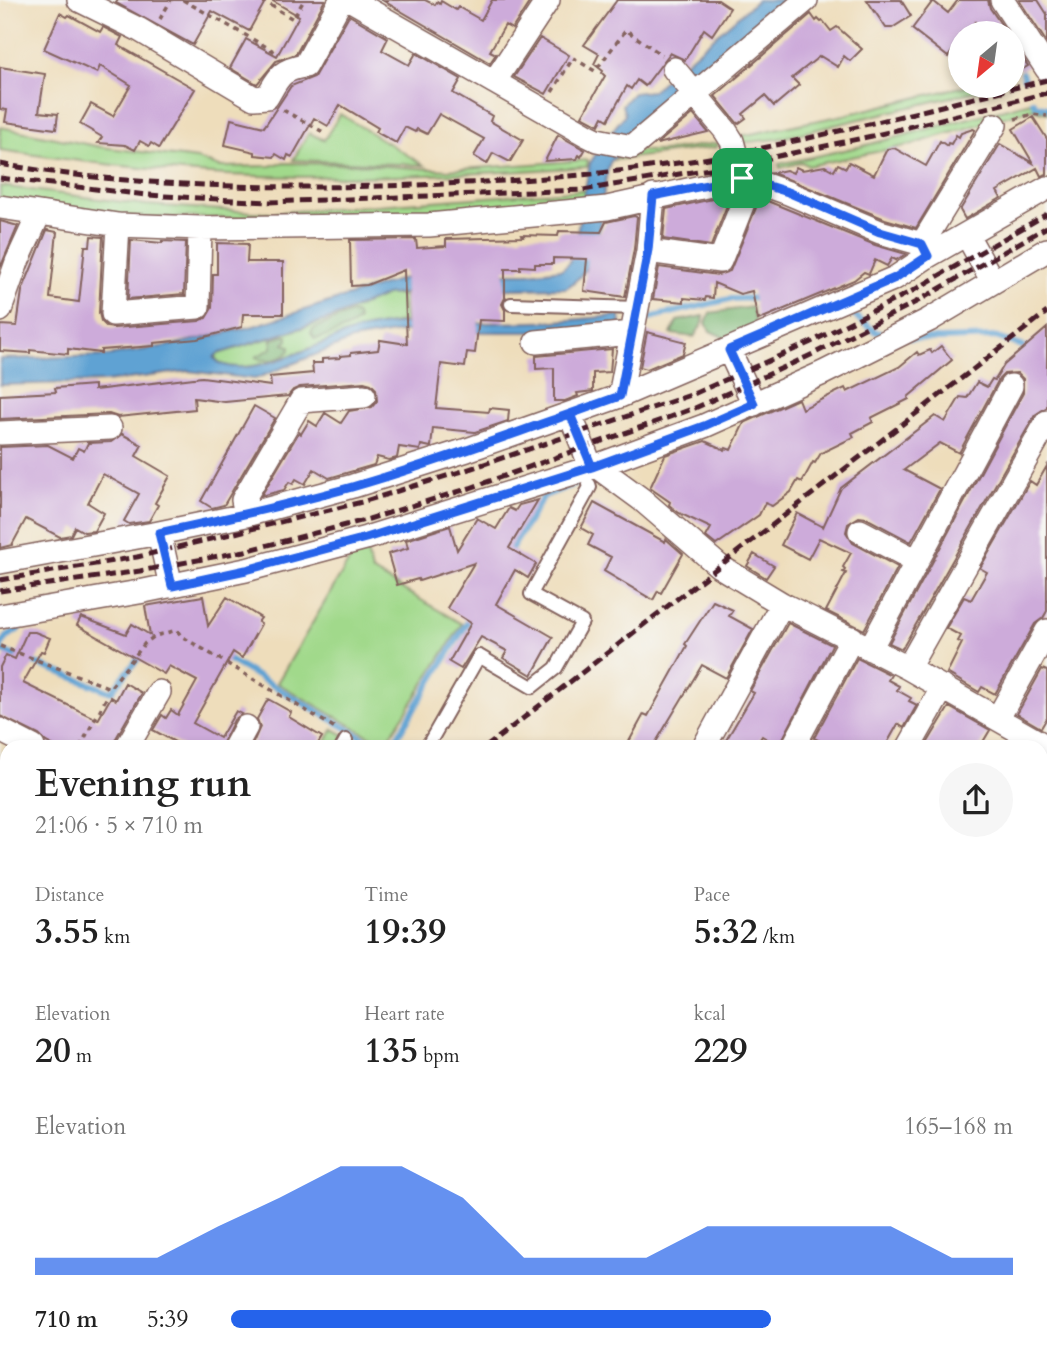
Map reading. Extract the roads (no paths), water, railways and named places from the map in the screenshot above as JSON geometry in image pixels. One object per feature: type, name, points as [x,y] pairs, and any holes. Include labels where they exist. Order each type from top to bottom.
[{"type":"street","points":[[86,2],[138,29],[254,98],[263,98],[267,97],[281,74],[288,68],[304,66],[341,0]]},
{"type":"street","points":[[351,0],[587,135],[628,146],[632,146],[694,90],[806,0]]},
{"type":"street","points":[[495,82],[548,0]]},
{"type":"street","points":[[1002,0],[1047,69]]},
{"type":"street","points":[[648,250],[720,261],[747,179],[732,141],[694,90],[675,70]]},
{"type":"street","points":[[0,562],[246,514],[353,486],[467,450],[620,396],[895,278],[925,250],[995,125]]},
{"type":"street","points":[[0,207],[118,225],[200,228],[429,225],[580,212],[747,179],[788,192],[925,250],[967,234],[1047,188]]},
{"type":"street","points":[[620,396],[648,250],[653,196]]},
{"type":"street","points":[[0,310],[17,262],[39,214]]},
{"type":"street","points":[[118,225],[113,314],[198,307],[200,228]]},
{"type":"street","points":[[967,234],[993,282]]},
{"type":"street","points":[[0,615],[172,586],[246,570],[592,472],[754,404],[897,336],[1047,250]]},
{"type":"street","points":[[536,342],[632,333]]},
{"type":"street","points":[[729,350],[754,404]]},
{"type":"street","points":[[798,740],[867,643],[917,561],[1011,386]]},
{"type":"street","points":[[246,514],[243,500],[300,401],[364,396]]},
{"type":"street","points":[[570,414],[592,472],[641,499],[719,566],[782,604],[911,663],[943,687],[1001,713],[1038,740]]},
{"type":"street","points":[[911,663],[1047,422]]},
{"type":"street","points":[[0,433],[110,428]]},
{"type":"street","points":[[859,531],[917,561]]},
{"type":"street","points":[[159,533],[172,586]]},
{"type":"street","points":[[708,740],[782,604]]},
{"type":"street","points":[[1001,713],[1047,631]]},
{"type":"street","points":[[913,740],[943,687]]},
{"type":"street","points":[[131,740],[159,692]]},
{"type":"street","points":[[239,740],[246,727]]},
{"type":"street","points":[[0,730],[19,740]]},
{"type":"lane","points":[[511,304],[637,308]]},
{"type":"lane","points":[[431,740],[479,656],[532,687],[556,668],[582,622],[531,594],[590,487],[592,472]]},
{"type":"water","points":[[757,0],[796,0],[613,158],[605,181],[595,248],[589,264],[566,288],[450,290],[386,295],[329,319],[217,354],[214,358],[226,366],[262,365],[355,331],[403,323],[534,322],[620,315],[621,325],[558,332],[400,332],[352,340],[255,379],[188,371],[105,382],[0,385],[0,359],[108,356],[172,345],[254,326],[408,277],[460,273],[528,273],[562,269],[569,263],[573,253],[590,163],[625,115],[622,105],[633,93],[652,91]]},
{"type":"waterway","points":[[1033,101],[1035,105],[1047,108]]},
{"type":"waterway","points":[[645,319],[730,299],[760,298]]},
{"type":"waterway","points":[[843,307],[876,332],[887,334]]},
{"type":"waterway","points":[[908,338],[995,337],[1031,349]]},
{"type":"waterway","points":[[508,555],[544,496],[581,482]]},
{"type":"waterway","points":[[395,740],[472,615]]},
{"type":"waterway","points":[[0,647],[7,637],[19,629]]},
{"type":"waterway","points":[[0,650],[111,692],[141,655]]},
{"type":"waterway","points":[[222,656],[367,740]]},
{"type":"railway","points":[[0,164],[95,177],[238,186],[382,186],[565,176],[656,166],[747,151],[1047,80]]},
{"type":"railway","points":[[0,178],[147,195],[269,202],[583,190],[746,163],[872,136],[1047,93]]},
{"type":"railway","points":[[0,580],[137,557],[362,502],[691,395],[809,343],[914,290],[1047,214]]},
{"type":"railway","points":[[0,591],[140,571],[245,551],[369,519],[470,488],[695,408],[813,354],[918,301],[1047,227]]},
{"type":"railway","points":[[495,740],[1047,312]]}]
